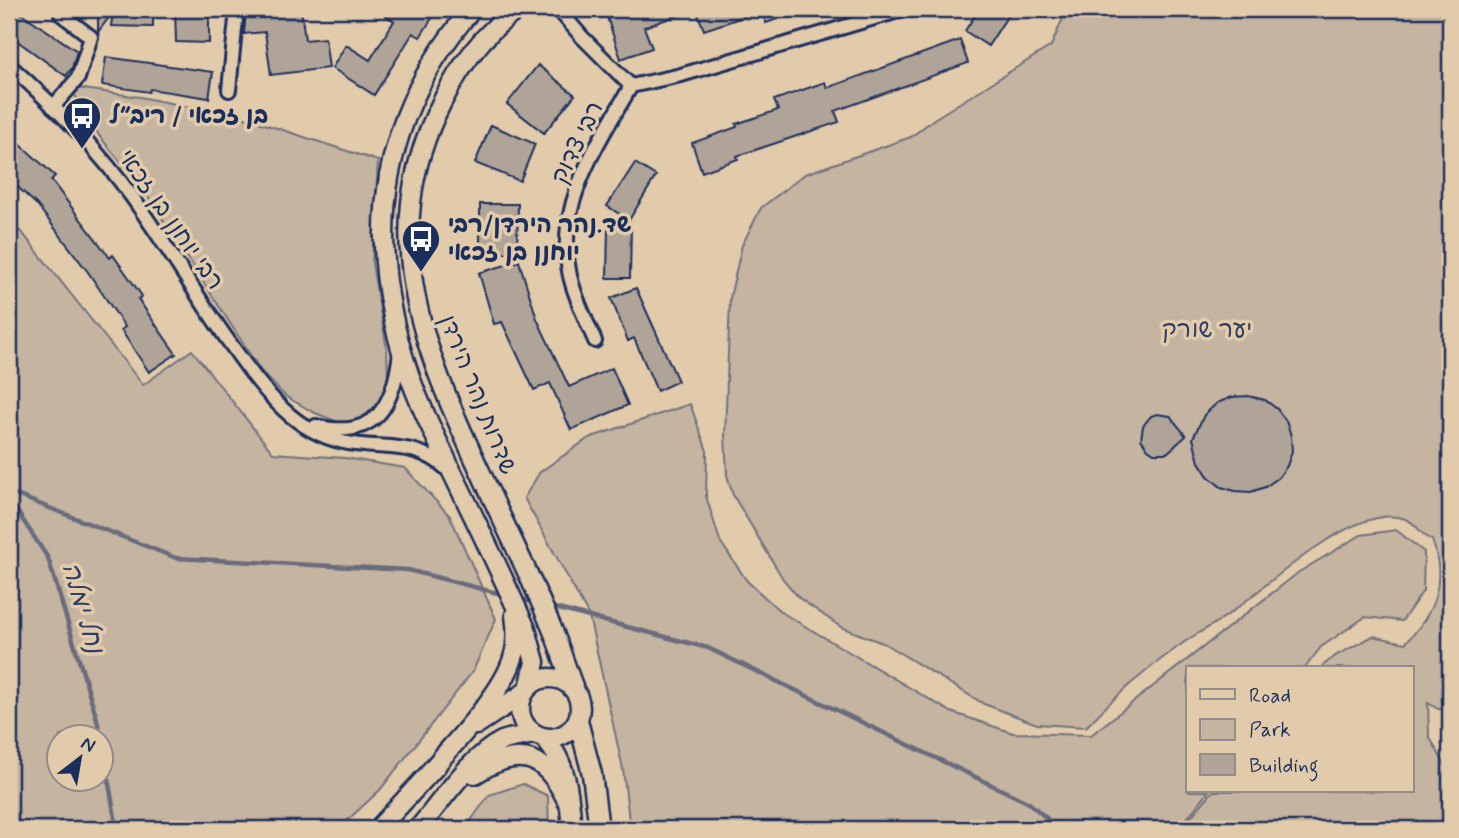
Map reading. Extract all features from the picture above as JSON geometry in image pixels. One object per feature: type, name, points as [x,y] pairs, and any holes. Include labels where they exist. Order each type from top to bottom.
[{"type":"main road","name":"שדרות נהר הירדן","points":[[472,9],[430,69],[401,128],[391,163],[383,232],[384,267],[390,307],[411,379],[512,597],[533,650],[535,662],[527,689]]},
{"type":"main road","name":"שדרות נהר הירדן","points":[[518,9],[491,29],[466,59],[425,137],[411,201],[408,232],[410,265],[415,303],[435,370],[551,626],[575,691]]},
{"type":"main road","points":[[430,772],[491,697],[511,666],[517,629],[512,597]]},
{"type":"main road","points":[[378,829],[467,733],[537,681],[554,678],[562,680],[575,691],[580,705],[578,721],[593,774],[599,829]]},
{"type":"main road","points":[[527,689],[520,712],[523,721],[553,747],[564,769],[572,829]]},
{"type":"main road","points":[[418,829],[490,748],[514,737],[564,735],[578,721]]},
{"type":"main road","points":[[454,787],[502,759],[526,758],[545,767],[554,777],[570,807]]},
{"type":"street","points":[[229,90],[237,9]]},
{"type":"street","points":[[558,9],[631,86],[681,75],[905,9]]},
{"type":"street","points":[[53,107],[78,78],[91,37],[61,14]]},
{"type":"street","name":"רבי יוחנן בן זכאי","points":[[9,65],[88,142],[132,197],[251,374],[284,410],[304,425],[329,438],[417,450],[442,464],[455,477]]},
{"type":"street","name":"רבי צדוק","points":[[595,341],[570,276],[566,241],[573,197],[590,158],[631,86]]},
{"type":"street","name":"רבי יוחנן בן זכאי","points":[[284,410],[328,429],[358,428],[370,422],[382,412],[388,402],[397,375],[400,347]]},
{"type":"green space","name":"יער שורק","points":[[1067,9],[1450,9],[1450,709],[1438,709],[1428,703],[1429,736],[1450,774],[1450,829],[1197,829],[1189,819],[1212,792],[1414,792],[1414,666],[1322,666],[1335,656],[1373,636],[1405,643],[1431,608],[1438,583],[1432,540],[1404,519],[1378,518],[1356,525],[1309,552],[1229,614],[1154,665],[1086,727],[1037,724],[984,704],[885,644],[841,627],[799,598],[783,579],[733,495],[727,475],[725,435],[730,298],[742,245],[761,208],[805,174],[911,137],[934,119],[1051,46]]},
{"type":"green space","points":[[70,87],[140,97],[249,119],[378,161],[372,264],[387,349],[388,377],[380,403],[361,419],[341,423],[315,413],[285,396],[261,371],[143,189],[100,137]]},
{"type":"green space","points":[[9,221],[24,235],[143,385],[192,350],[273,453],[345,458],[405,468],[450,516],[496,619],[473,671],[380,790],[338,829],[9,829]]},
{"type":"green space","points":[[690,404],[707,451],[706,496],[720,541],[747,581],[781,612],[951,712],[1013,733],[1091,735],[1299,572],[1361,535],[1396,530],[1424,552],[1423,591],[1402,621],[1365,617],[1321,647],[1307,666],[1186,666],[1186,792],[1208,792],[1184,822],[1192,829],[630,829],[623,769],[589,616],[524,498],[540,472],[589,438]]},
{"type":"green space","points":[[523,784],[548,796],[549,829],[465,829],[489,795]]},
{"type":"building","points":[[9,9],[15,9],[77,51],[72,68],[66,76],[9,35]]},
{"type":"building","points":[[175,9],[209,9],[209,43],[176,42]]},
{"type":"building","points":[[246,9],[301,9],[305,40],[325,38],[329,68],[271,75],[265,32],[244,34]]},
{"type":"building","points":[[375,9],[438,9],[420,37],[413,33],[374,95],[332,68],[346,45],[370,60],[394,21]]},
{"type":"building","points":[[620,9],[691,11],[644,27],[652,48],[621,59],[606,14]]},
{"type":"building","points":[[696,9],[761,9],[761,11],[704,30]]},
{"type":"building","points":[[761,9],[802,9],[802,11],[766,23]]},
{"type":"building","points":[[979,9],[1012,9],[988,46],[965,31]]},
{"type":"building","points":[[98,10],[153,11],[153,27],[111,26],[113,12],[98,32]]},
{"type":"building","points":[[960,40],[968,63],[835,111],[839,122],[737,156],[738,159],[702,172],[692,143],[778,110],[774,100],[825,82],[827,88]]},
{"type":"building","points":[[106,57],[213,72],[209,98],[102,85]]},
{"type":"building","points":[[538,65],[575,95],[544,133],[507,104]]},
{"type":"building","points":[[491,125],[535,144],[520,181],[475,163]]},
{"type":"building","points":[[9,134],[55,176],[51,180],[110,258],[113,255],[142,296],[138,299],[176,354],[149,372],[121,330],[125,327],[88,272],[37,205],[9,179]]},
{"type":"building","points":[[635,163],[656,176],[629,220],[607,206]]},
{"type":"building","points":[[480,204],[518,204],[517,253],[480,253]]},
{"type":"building","points":[[608,225],[631,225],[630,278],[607,278]]},
{"type":"building","points":[[519,261],[537,319],[569,387],[612,368],[628,405],[571,430],[550,383],[534,390],[502,322],[494,324],[479,273]]},
{"type":"building","points":[[636,288],[678,381],[657,391],[634,338],[628,341],[611,298]]},
{"type":"building","points":[[1248,396],[1265,400],[1277,409],[1286,421],[1292,451],[1287,466],[1278,478],[1251,492],[1221,487],[1208,476],[1199,462],[1193,438],[1204,415],[1217,403],[1232,397]]},
{"type":"building","points":[[1151,416],[1170,416],[1186,436],[1167,453],[1154,453],[1141,439],[1143,426]]},
{"type":"waterway","points":[[9,492],[176,558],[408,570],[505,595]]},
{"type":"waterway","name":"נחל ימלה","points":[[9,499],[48,558],[98,722]]},
{"type":"waterway","points":[[517,598],[535,603]]},
{"type":"waterway","points":[[547,606],[708,648],[1029,803],[1059,829]]},
{"type":"waterway","name":"נחל ימלה","points":[[110,792],[117,829]]},
{"type":"place","name":"בן זכאי / ריב״ל","points":[[82,150]]},
{"type":"place","name":"שד.נהר הירדן/רבי יוחנן בן זכאי","points":[[421,273]]}]
